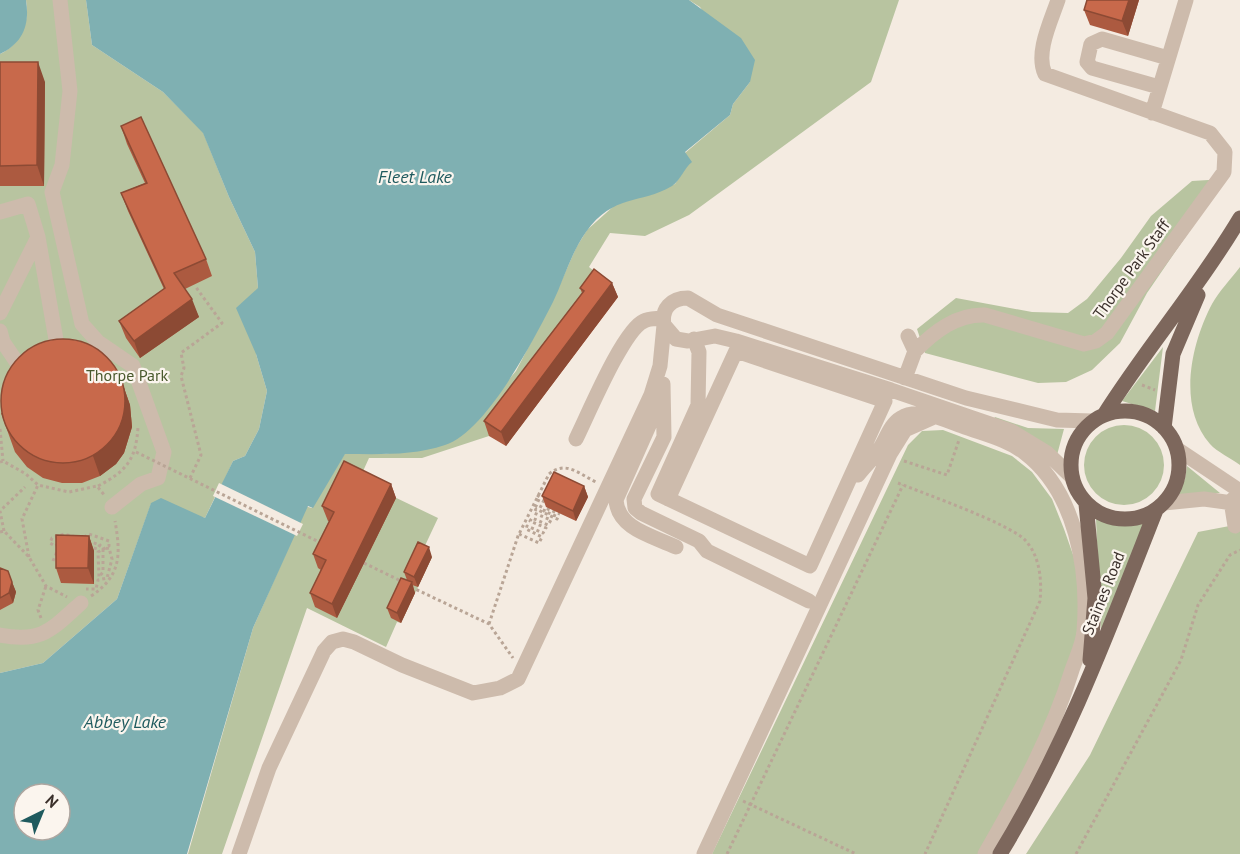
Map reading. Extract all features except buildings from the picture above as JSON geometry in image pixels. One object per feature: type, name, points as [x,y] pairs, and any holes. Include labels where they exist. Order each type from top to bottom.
[{"type":"main road","points":[[1098,418],[1120,411],[1136,412],[1151,418],[1164,428],[1177,449],[1178,478],[1160,506],[1143,517],[1128,519],[1106,515],[1086,504],[1072,477],[1070,464],[1074,446],[1083,430],[1098,418],[1213,263],[1240,218]]},
{"type":"main road","points":[[1164,428],[1173,354],[1213,263]]},
{"type":"main road","name":"Staines Road","points":[[1084,690],[1091,650],[1095,598],[1086,504]]},
{"type":"main road","name":"Staines Road","points":[[1000,854],[1040,784],[1084,690],[1160,506]]},
{"type":"street","points":[[60,0],[70,91],[62,165],[52,192],[82,324],[98,342],[133,366],[164,452],[158,478],[141,484],[112,507]]},
{"type":"street","name":"Thorpe Park Staff","points":[[915,351],[930,336],[969,314],[985,315],[1084,344],[1096,341],[1107,333],[1224,172],[1225,152],[1210,133],[1045,74],[1042,66],[1044,43],[1058,0]]},
{"type":"street","points":[[1152,113],[1186,0]]},
{"type":"street","points":[[1160,87],[1092,68],[1087,62],[1088,52],[1091,44],[1102,39],[1168,58]]},
{"type":"street","points":[[0,212],[28,204],[52,192]]},
{"type":"street","points":[[28,204],[38,237],[58,351]]},
{"type":"street","points":[[0,313],[38,237]]},
{"type":"street","points":[[809,602],[708,552],[699,541],[641,513],[636,508],[634,499],[664,437],[663,384],[666,327],[664,311],[674,300],[688,298],[717,315],[966,398],[1057,420],[1098,418]]},
{"type":"street","points":[[576,438],[623,343],[634,328],[644,320],[666,327],[682,341],[715,336],[736,340],[891,390],[1021,437],[1047,453],[1072,477]]},
{"type":"street","points":[[666,327],[656,398],[657,432],[627,496],[627,513],[684,542],[699,556],[720,568]]},
{"type":"street","points":[[0,331],[3,342],[22,369]]},
{"type":"street","points":[[905,378],[915,351],[908,336]]},
{"type":"street","points":[[663,496],[698,405],[699,352],[694,339]]},
{"type":"street","points":[[736,351],[885,401],[810,566],[663,496],[736,351]]},
{"type":"street","points":[[239,854],[269,768],[324,651],[332,642],[343,639],[354,642],[402,665],[473,693],[500,688],[522,676],[663,384]]},
{"type":"street","points":[[656,398],[616,500],[617,508],[621,518],[628,525],[675,547]]},
{"type":"street","points":[[704,854],[898,440],[904,430],[952,413]]},
{"type":"street","points":[[844,492],[879,449],[900,418],[909,414],[936,417],[1011,444],[1038,464],[1059,492],[1074,530],[1082,567],[1084,633],[1067,686],[1028,778],[985,854]]},
{"type":"street","points":[[1177,449],[1238,497]]},
{"type":"street","points":[[1160,506],[1204,499],[1238,497]]},
{"type":"street","points":[[1235,526],[1238,497]]},
{"type":"street","points":[[0,635],[19,638],[48,633],[81,603]]},
{"type":"path","points":[[190,478],[201,455],[181,376],[184,368],[181,353],[222,323],[195,286]]},
{"type":"path","points":[[1137,383],[1156,391]]},
{"type":"path","points":[[0,429],[2,461],[26,474],[38,485],[69,492],[98,486],[115,476],[136,452],[139,424]]},
{"type":"path","points":[[901,468],[905,459],[947,475],[960,438]]},
{"type":"path","points":[[136,452],[329,546]]},
{"type":"path","points":[[489,624],[519,534],[549,474],[557,468],[566,467],[600,484]]},
{"type":"path","points":[[892,486],[896,477]]},
{"type":"path","points":[[898,483],[1005,528],[1024,539],[1033,551],[1042,586],[1040,601],[925,854]]},
{"type":"path","points":[[29,557],[22,519],[38,485]]},
{"type":"path","points":[[727,854],[903,485]]},
{"type":"path","points":[[81,603],[108,585],[116,569],[117,536],[112,507],[98,486]]},
{"type":"path","points":[[25,488],[0,511],[2,532],[29,557],[46,586],[81,603]]},
{"type":"path","points":[[537,495],[540,497],[536,506],[540,508],[544,500],[548,502]]},
{"type":"path","points":[[519,534],[539,543],[542,537],[526,529],[527,526],[543,533],[546,528],[530,521],[531,518],[548,525],[551,520],[534,513],[536,509],[557,519],[558,517],[544,511],[545,508],[560,514]]},
{"type":"path","points":[[79,544],[77,537],[70,534],[52,538],[50,543],[55,546],[74,541],[79,544],[97,549],[100,545],[82,539],[89,534],[109,541],[109,546],[98,552],[99,577],[103,572],[103,549],[109,548],[112,559],[107,578],[98,580],[96,589],[81,589],[81,603]]},
{"type":"path","points":[[53,561],[55,552],[61,547]]},
{"type":"path","points":[[1076,854],[1181,660],[1198,605],[1230,555],[1240,550]]},
{"type":"path","points":[[364,563],[489,624],[518,665],[522,676]]},
{"type":"path","points":[[46,586],[38,610],[48,633]]},
{"type":"path","points":[[731,796],[855,854]]},
{"type":"green space","name":"Thorpe Park","points":[[26,0],[86,0],[92,45],[163,92],[203,132],[229,197],[255,252],[258,288],[256,354],[267,391],[259,429],[245,456],[233,461],[222,485],[312,508],[345,453],[386,454],[465,432],[516,371],[587,230],[615,205],[675,184],[686,167],[685,153],[730,115],[733,104],[750,82],[700,7],[689,0],[899,0],[871,82],[689,215],[645,236],[610,233],[589,267],[604,279],[586,309],[489,436],[422,458],[369,458],[359,480],[438,518],[422,552],[432,557],[401,623],[397,622],[386,647],[307,608],[222,854],[188,854],[253,628],[294,535],[215,497],[205,518],[151,504],[117,599],[43,663],[0,673],[0,54],[19,38],[22,32],[27,16]]},
{"type":"green space","points":[[1225,179],[1147,293],[1120,343],[1092,370],[1066,382],[1038,383],[925,353],[917,329],[956,298],[1032,312],[1068,313],[1087,299],[1121,258],[1151,216],[1192,181]]},
{"type":"green space","points":[[1240,267],[1240,465],[1216,450],[1200,429],[1193,412],[1191,375],[1193,356],[1205,320],[1215,299]]},
{"type":"green space","points":[[1163,347],[1155,411],[1122,401]]},
{"type":"green space","points":[[995,417],[1028,428],[1064,429],[1057,455],[993,420]]},
{"type":"green space","points":[[1116,425],[1132,425],[1153,436],[1164,457],[1164,473],[1153,494],[1132,505],[1116,505],[1102,499],[1090,487],[1084,473],[1084,457],[1090,443],[1102,431]]},
{"type":"green space","points":[[943,430],[1012,456],[1032,472],[1052,499],[1064,529],[1077,566],[1083,600],[1067,686],[985,854],[712,854],[908,445],[922,431]]},
{"type":"green space","points":[[1187,466],[1220,493],[1177,496],[1185,479]]},
{"type":"green space","points":[[1096,519],[1128,526],[1144,523],[1101,631]]},
{"type":"green space","points":[[1240,524],[1240,854],[1026,854],[1090,755],[1198,532]]},
{"type":"water","points":[[0,0],[26,0],[27,17],[19,39],[8,50],[0,54]]},
{"type":"water","name":"Fleet Lake","points":[[86,0],[689,0],[741,38],[755,60],[750,82],[733,104],[730,115],[685,152],[692,162],[675,183],[660,192],[617,205],[596,220],[586,232],[534,339],[507,383],[477,422],[461,436],[433,449],[395,454],[345,454],[313,508],[308,506],[253,628],[187,854],[0,854],[0,673],[43,663],[117,599],[151,503],[161,498],[205,518],[233,461],[245,456],[259,429],[267,391],[256,354],[236,308],[258,288],[255,252],[229,197],[203,133],[163,92],[92,45]]},
{"type":"pier","points":[[219,483],[303,524],[297,536],[213,496]]},
{"type":"water label","name":"Abbey Lake","points":[[125,722]]}]
